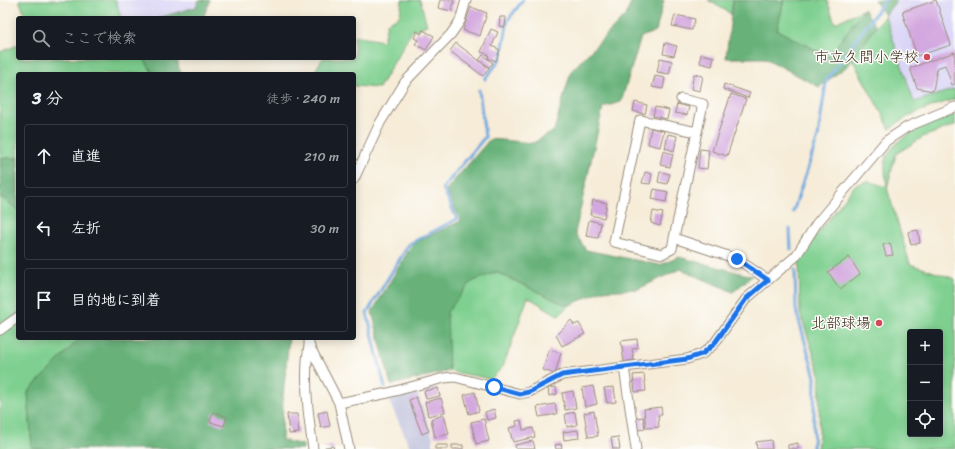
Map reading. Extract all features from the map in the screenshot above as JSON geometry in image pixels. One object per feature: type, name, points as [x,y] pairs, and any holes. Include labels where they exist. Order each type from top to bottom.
[{"type":"street","points":[[356,173],[380,124],[405,82],[451,34],[460,21],[466,0]]},
{"type":"street","points":[[681,99],[703,104],[672,249],[662,254],[614,242],[640,120],[697,132]]},
{"type":"street","points":[[339,403],[388,393],[444,378],[455,377],[520,394],[529,392],[562,375],[687,359],[702,354],[714,344],[746,299],[796,256],[817,223],[886,141],[907,127],[955,107]]},
{"type":"street","points":[[674,238],[737,259],[768,280]]},
{"type":"street","points":[[0,330],[16,318]]},
{"type":"street","points":[[310,343],[339,403],[349,449]]},
{"type":"street","points":[[310,343],[306,361],[308,414],[313,449]]},
{"type":"street","points":[[624,367],[636,449]]},
{"type":"shaded area","points":[[116,0],[199,0],[196,7],[165,16],[120,16]]},
{"type":"shaded area","name":"市立久間小学校","points":[[897,0],[955,0],[955,99],[917,112],[885,15]]},
{"type":"shaded area","points":[[416,389],[433,438],[433,449],[411,449],[389,401]]},
{"type":"green space","points":[[19,0],[116,0],[120,16],[25,16]]},
{"type":"green space","points":[[199,0],[210,0],[204,16],[165,16],[196,7]]},
{"type":"green space","points":[[402,0],[420,0],[427,25],[412,31],[379,88],[356,86],[356,72],[314,72],[322,60],[356,60],[356,36],[383,41],[387,23],[400,16]]},
{"type":"green space","points":[[632,0],[664,0],[656,31],[641,37],[621,102],[603,107],[575,233],[586,250],[660,265],[679,257],[752,276],[733,292],[680,269],[638,289],[601,291],[568,306],[496,272],[471,282],[447,312],[449,371],[391,385],[372,312],[413,243],[461,221],[446,190],[490,139],[533,143],[554,131],[571,71],[626,15]]},
{"type":"green space","points":[[708,0],[733,0],[731,14]]},
{"type":"green space","points":[[733,0],[784,0],[777,30],[828,57],[864,9],[876,27],[846,67],[819,87],[765,58],[726,58]]},
{"type":"green space","points":[[784,0],[827,0],[835,23],[864,9],[829,57],[777,30]]},
{"type":"green space","points":[[874,0],[897,0],[885,15]]},
{"type":"green space","points":[[885,15],[914,102],[955,89],[955,99],[912,115],[897,123],[890,129],[852,59]]},
{"type":"green space","points":[[16,46],[16,60],[145,60],[152,72],[16,72],[16,158],[0,158],[0,52]]},
{"type":"green space","points":[[145,60],[177,60],[181,72],[152,72]]},
{"type":"green space","name":"北部球場","points":[[955,115],[955,125],[923,137],[896,154],[887,188],[910,264],[955,279],[955,449],[817,449],[819,435],[820,374],[800,313],[799,258],[855,185],[867,181],[887,187],[885,162],[889,153],[895,145],[904,138],[925,126]]},
{"type":"green space","points":[[0,158],[16,158],[16,208],[0,196]]},
{"type":"green space","points":[[0,196],[16,208],[16,340],[78,340],[28,392],[32,449],[0,449]]},
{"type":"green space","points":[[496,272],[568,306],[559,316],[528,297],[503,367],[491,379],[449,371],[446,312],[471,282]]},
{"type":"green space","points":[[78,340],[289,340],[283,396],[282,440],[303,445],[303,449],[32,449],[28,392]]},
{"type":"building","points":[[440,0],[454,0],[452,11],[438,8]]},
{"type":"building","points":[[936,0],[951,45],[917,56],[902,12]]},
{"type":"building","points":[[471,7],[487,13],[480,36],[463,30]]},
{"type":"building","points":[[675,15],[695,19],[692,30],[672,26]]},
{"type":"building","points":[[500,17],[506,17],[505,27],[499,26]]},
{"type":"building","points":[[491,29],[498,32],[492,46],[500,50],[496,61],[488,58],[489,55],[481,52]]},
{"type":"building","points":[[423,30],[434,36],[426,50],[415,44],[418,40],[414,38],[417,31],[421,34]]},
{"type":"building","points":[[456,43],[489,68],[483,76],[450,51]]},
{"type":"building","points":[[665,43],[677,46],[674,56],[663,54]]},
{"type":"building","points":[[955,52],[955,84],[952,85],[945,65],[937,68],[933,91],[917,88],[910,68]]},
{"type":"building","points":[[701,54],[714,57],[712,66],[700,63]]},
{"type":"building","points":[[483,55],[493,63],[489,67],[479,60]]},
{"type":"building","points":[[660,58],[672,61],[669,74],[657,72]]},
{"type":"building","points":[[694,74],[703,76],[700,91],[691,89]]},
{"type":"building","points":[[655,76],[665,78],[663,89],[652,87]]},
{"type":"building","points":[[724,84],[750,93],[748,98],[723,89]]},
{"type":"building","points":[[731,94],[746,99],[727,156],[712,151]]},
{"type":"building","points":[[635,102],[647,105],[645,114],[633,111]]},
{"type":"building","points":[[677,104],[689,107],[687,115],[675,113]]},
{"type":"building","points":[[655,107],[669,110],[667,119],[653,116]]},
{"type":"building","points":[[651,128],[664,131],[660,147],[648,144]]},
{"type":"building","points":[[668,134],[677,136],[674,151],[665,148]]},
{"type":"building","points":[[700,149],[709,150],[707,169],[698,168]]},
{"type":"building","points":[[663,151],[673,154],[670,167],[660,165]]},
{"type":"building","points":[[645,172],[652,174],[650,184],[642,183]]},
{"type":"building","points":[[660,172],[670,174],[667,184],[658,182]]},
{"type":"building","points":[[654,189],[668,192],[666,202],[652,199]]},
{"type":"building","points":[[593,200],[607,203],[604,218],[590,215]]},
{"type":"building","points":[[653,211],[663,213],[660,226],[651,223]]},
{"type":"building","points":[[589,220],[601,223],[598,238],[586,236]]},
{"type":"building","points":[[918,230],[920,243],[911,245],[908,232]]},
{"type":"building","points":[[890,243],[893,255],[886,256],[883,245]]},
{"type":"building","points":[[849,257],[860,274],[840,289],[828,272]]},
{"type":"building","points":[[571,320],[574,325],[579,323],[585,334],[562,346],[556,335]]},
{"type":"building","points":[[637,339],[638,348],[632,349],[634,360],[624,362],[621,341]]},
{"type":"building","points":[[549,350],[561,353],[555,374],[543,370]]},
{"type":"building","points":[[644,374],[646,391],[635,392],[633,375]]},
{"type":"building","points":[[593,386],[597,404],[585,407],[582,388]]},
{"type":"building","points":[[556,387],[557,394],[549,396],[548,388]]},
{"type":"building","points":[[614,387],[616,402],[607,403],[604,388]]},
{"type":"building","points":[[438,388],[440,396],[426,399],[424,391]]},
{"type":"building","points":[[573,391],[576,408],[565,410],[562,393]]},
{"type":"building","points":[[475,392],[479,411],[469,414],[464,395]]},
{"type":"building","points":[[416,397],[429,431],[422,434],[409,400]]},
{"type":"building","points":[[441,398],[445,412],[428,416],[425,402]]},
{"type":"building","points":[[555,404],[557,414],[539,417],[537,407]]},
{"type":"building","points":[[661,407],[662,415],[658,415],[659,427],[646,428],[644,409]]},
{"type":"building","points":[[494,409],[496,418],[487,420],[485,412]]},
{"type":"building","points":[[327,411],[330,426],[321,428],[318,413]]},
{"type":"building","points":[[594,411],[598,436],[588,437],[584,413]]},
{"type":"building","points":[[213,412],[227,417],[224,426],[210,422]]},
{"type":"building","points":[[575,412],[577,425],[567,427],[565,414]]},
{"type":"building","points":[[287,414],[297,414],[299,433],[289,434]]},
{"type":"building","points":[[444,415],[449,434],[435,437],[431,419]]},
{"type":"building","points":[[643,417],[645,429],[637,430],[636,418]]},
{"type":"building","points":[[484,419],[489,441],[476,444],[471,422]]},
{"type":"building","points":[[521,420],[523,430],[533,428],[535,437],[513,442],[509,428],[517,426],[516,421]]},
{"type":"building","points":[[578,430],[579,438],[564,440],[563,432]]},
{"type":"building","points":[[618,437],[620,449],[613,449],[611,438]]},
{"type":"building","points":[[771,440],[772,449],[757,449],[756,442]]},
{"type":"building","points":[[533,441],[535,449],[516,449],[515,445]]},
{"type":"building","points":[[798,443],[798,449],[788,449],[788,445]]},
{"type":"building","points":[[561,444],[562,449],[556,449],[555,445]]},
{"type":"building","points":[[435,445],[448,445],[448,449],[435,449]]},
{"type":"building","points":[[452,445],[463,445],[463,449],[452,449]]},
{"type":"building","points":[[333,446],[334,449],[325,449],[325,447]]},
{"type":"waterway","points":[[485,79],[501,58],[508,20],[523,0]]},
{"type":"waterway","points":[[793,212],[818,137],[826,81],[885,0]]},
{"type":"waterway","points":[[385,388],[367,313],[409,244],[457,219],[443,188],[485,137],[479,90]]},
{"type":"waterway","points":[[790,229],[791,250]]},
{"type":"waterway","points":[[795,270],[796,310],[815,377],[813,449]]},
{"type":"place","name":"市立久間小学校","points":[[927,57]]},
{"type":"place","name":"北部球場","points":[[879,323]]},
{"type":"route","points":[[494,387],[520,394],[529,392],[562,375],[687,359],[702,354],[714,344],[746,299],[768,280],[737,259]]}]
